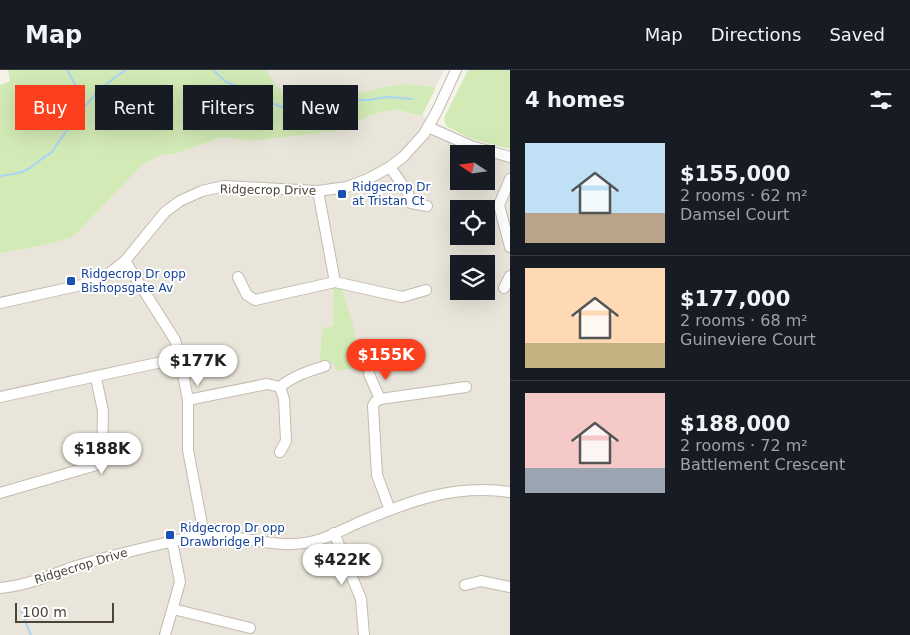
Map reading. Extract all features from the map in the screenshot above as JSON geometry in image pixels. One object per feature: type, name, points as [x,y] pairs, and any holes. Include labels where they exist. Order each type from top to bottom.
[{"type":"street","name":"Ridgecrop Drive","points":[[0,303],[86,284],[107,275],[125,261],[165,212],[180,200],[202,191],[224,186],[318,191],[347,187],[368,179],[390,167],[403,156],[428,127],[456,70]]},
{"type":"street","points":[[428,127],[471,146],[510,157]]},
{"type":"street","points":[[390,167],[408,193],[409,200],[412,203],[427,206]]},
{"type":"street","points":[[510,179],[499,206],[510,247]]},
{"type":"street","points":[[318,191],[335,282]]},
{"type":"street","points":[[125,261],[174,340],[180,358],[188,400],[188,450],[204,535]]},
{"type":"street","points":[[504,288],[510,276]]},
{"type":"street","points":[[238,277],[247,295],[255,300],[335,282],[402,297],[426,290]]},
{"type":"street","points":[[0,398],[180,358]]},
{"type":"street","points":[[188,400],[267,384],[280,387],[300,374],[325,366]]},
{"type":"street","points":[[369,374],[380,399]]},
{"type":"street","points":[[0,493],[99,463],[102,456],[103,411],[96,378]]},
{"type":"street","points":[[280,387],[284,399],[286,441],[280,452]]},
{"type":"street","points":[[390,510],[377,475],[373,406],[375,402],[380,399],[466,387]]},
{"type":"street","name":"Ridgecrop Drive","points":[[0,588],[16,586],[105,556],[172,541],[204,535],[277,545],[298,544],[319,540],[390,510],[427,497],[450,492],[490,490],[510,492]]},
{"type":"street","points":[[334,533],[361,598],[364,635]]},
{"type":"street","points":[[165,635],[180,582],[172,541]]},
{"type":"street","points":[[465,585],[481,581],[510,587]]},
{"type":"street","points":[[173,609],[250,628]]},
{"type":"shaded area","points":[[266,70],[444,70],[436,87],[408,84],[394,85],[358,93],[358,85],[283,85],[283,94]]},
{"type":"shaded area","points":[[395,109],[422,116],[481,145],[450,145],[450,190],[495,190],[495,152],[510,159],[510,635],[0,635],[0,253],[49,244],[73,237],[143,164],[163,155],[175,154],[222,137],[252,141],[339,130],[358,130],[358,121],[374,114]]},
{"type":"green space","points":[[8,70],[266,70],[283,93],[283,130],[339,130],[252,141],[222,137],[175,154],[163,155],[143,164],[73,237],[49,244],[0,253],[0,85],[10,81]]},
{"type":"green space","points":[[468,70],[510,70],[510,149],[469,138],[446,126],[444,118]]},
{"type":"green space","points":[[408,84],[436,87],[422,116],[395,109],[374,114],[358,121],[358,93],[394,85]]},
{"type":"green space","points":[[334,286],[341,286],[353,325],[359,359],[368,370],[364,375],[355,368],[336,371],[334,364],[326,360],[320,362],[322,329],[333,326]]},
{"type":"waterway","points":[[67,70],[75,85]]},
{"type":"waterway","points":[[0,176],[24,171],[51,153],[75,118],[93,97],[126,70]]},
{"type":"waterway","points":[[213,70],[226,82],[243,88],[249,95],[299,113],[322,113],[356,100],[387,97],[412,99]]},
{"type":"waterway","points":[[21,611],[31,635]]},
{"type":"place","name":"Ridgecrop Dr at Tristan Ct","points":[[342,194]]},
{"type":"place","name":"Ridgecrop Dr opp Bishopsgate Av","points":[[71,281]]},
{"type":"place","name":"Ridgecrop Dr opp Drawbridge Pl","points":[[170,535]]}]
